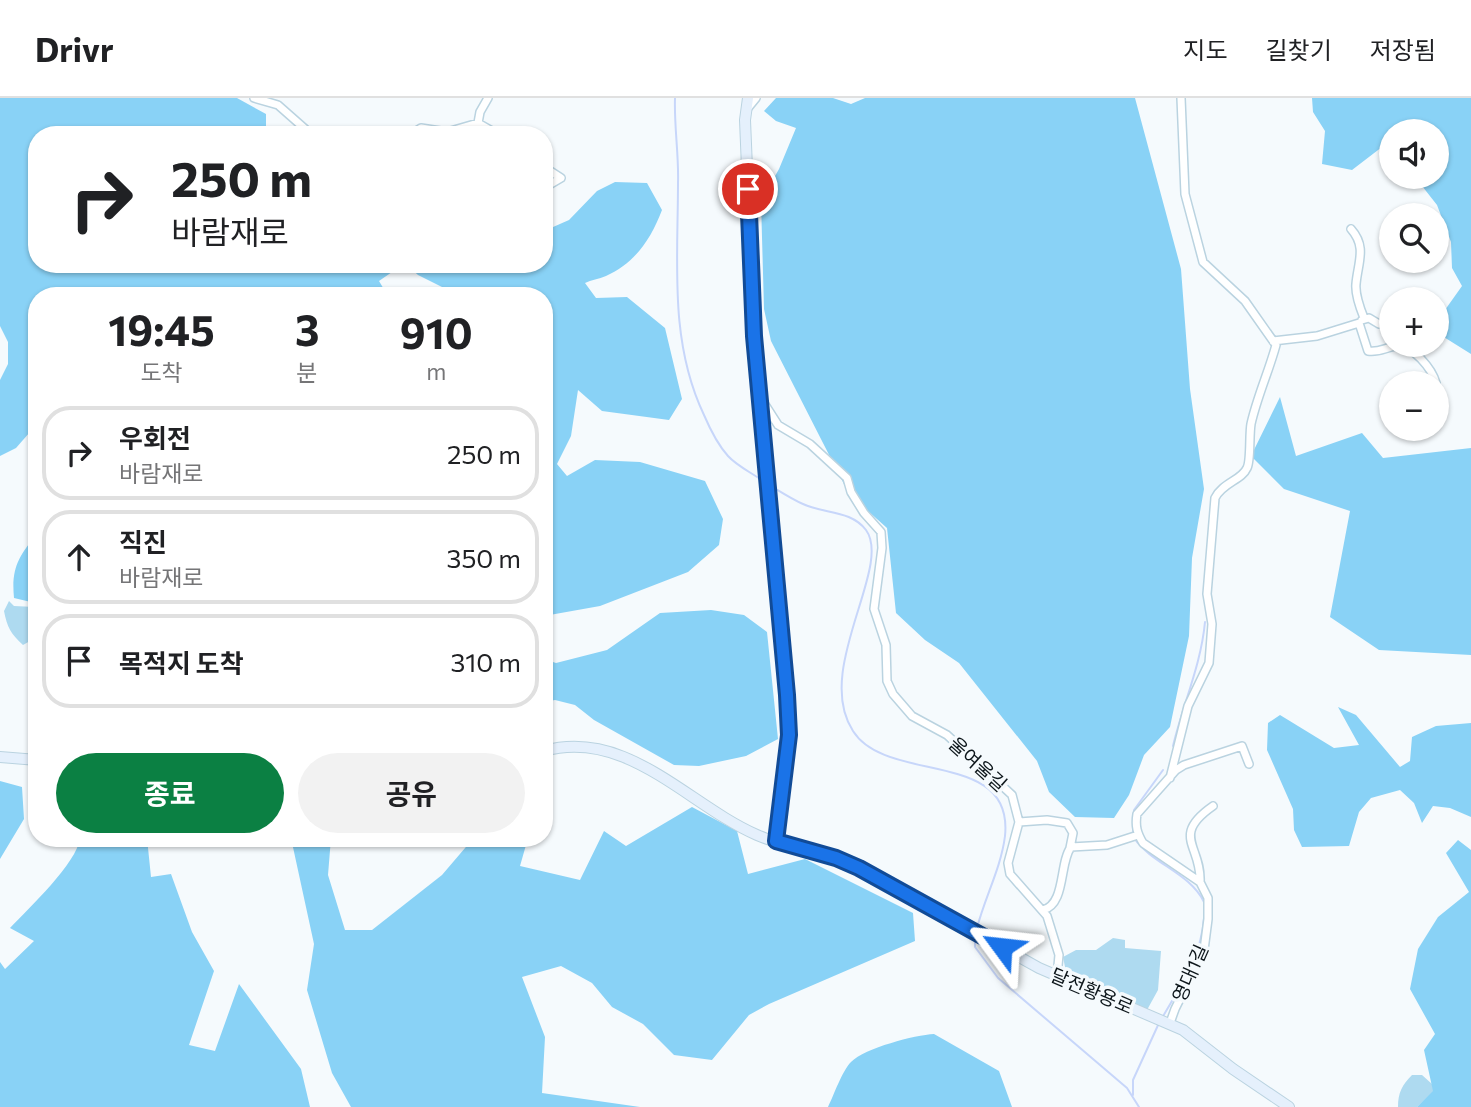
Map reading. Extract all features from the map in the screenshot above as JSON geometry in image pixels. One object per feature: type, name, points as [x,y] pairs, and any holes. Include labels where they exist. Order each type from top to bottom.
[{"type":"main road","points":[[748,98],[745,120],[754,336],[770,493],[789,735],[776,841]]},
{"type":"main road","name":"달전황용로","points":[[553,750],[593,747],[622,755],[755,834],[836,858],[859,868],[1057,976],[1183,1030],[1233,1069],[1289,1107]]},
{"type":"main road","points":[[0,757],[28,759]]},
{"type":"street","points":[[254,98],[278,105],[302,126]]},
{"type":"street","points":[[478,123],[480,112],[488,98]]},
{"type":"street","points":[[746,109],[756,98]]},
{"type":"street","points":[[1170,778],[1188,706],[1209,663],[1212,624],[1207,594],[1215,498],[1225,485],[1243,474],[1248,467],[1251,423],[1276,345],[1245,301],[1203,262],[1185,194],[1181,98]]},
{"type":"street","points":[[473,126],[478,123]]},
{"type":"street","points":[[478,123],[483,126]]},
{"type":"street","points":[[553,173],[561,178],[553,183]]},
{"type":"street","points":[[1351,229],[1359,238],[1360,269],[1355,285],[1361,321],[1368,351],[1379,351]]},
{"type":"street","points":[[1273,341],[1317,336],[1361,321],[1379,323]]},
{"type":"street","points":[[1420,357],[1430,371]]},
{"type":"street","name":"울여울길","points":[[761,398],[778,425],[810,444],[847,478],[851,492],[864,513],[881,532],[882,548],[874,609],[886,645],[887,681],[892,694],[912,716],[947,735],[1004,786],[1015,803],[1019,822]]},
{"type":"street","points":[[1135,836],[1137,814],[1176,770],[1242,746],[1249,764]]},
{"type":"street","name":"영대1길","points":[[1163,1021],[1204,950],[1208,898],[1200,882],[1201,874],[1189,831],[1203,813],[1213,806]]},
{"type":"street","points":[[1043,910],[1054,904],[1073,833],[1067,823],[1046,820],[1019,822],[1008,863],[1010,874],[1043,910],[1059,955],[1057,976]]},
{"type":"street","points":[[1070,848],[1107,845],[1135,836]]},
{"type":"street","points":[[1135,836],[1200,882]]},
{"type":"shaded area","points":[[0,98],[237,98],[266,114],[266,126],[28,126],[28,273],[391,273],[379,281],[383,287],[28,287],[28,434],[16,448],[0,456],[0,380],[8,364],[8,342],[0,326]]},
{"type":"shaded area","points":[[776,98],[833,98],[851,104],[865,98],[1135,98],[1181,269],[1190,389],[1204,489],[1192,558],[1189,636],[1170,727],[1144,755],[1129,795],[1114,818],[1075,817],[1049,792],[1037,761],[959,663],[925,640],[896,613],[887,528],[849,494],[771,341],[764,309],[761,201],[779,169],[796,128],[776,121],[764,111]]},
{"type":"shaded area","points":[[1312,98],[1471,98],[1471,354],[1449,340],[1449,304],[1462,286],[1452,268],[1449,203],[1435,203],[1424,189],[1449,189],[1449,119],[1379,119],[1379,149],[1352,170],[1322,164],[1325,131],[1313,112]]},
{"type":"shaded area","points":[[615,182],[647,183],[662,210],[653,231],[634,257],[616,271],[585,283],[596,298],[627,297],[665,328],[682,399],[669,420],[602,411],[578,390],[571,436],[557,464],[567,476],[595,460],[640,462],[705,481],[723,519],[719,545],[688,572],[600,606],[553,614],[553,287],[442,287],[416,273],[553,273],[553,227],[569,220],[597,191]]},
{"type":"shaded area","points":[[1280,397],[1296,456],[1362,433],[1383,458],[1471,448],[1471,655],[1379,650],[1330,617],[1350,511],[1284,489],[1251,456]]},
{"type":"shaded area","points":[[28,545],[28,601],[14,598],[13,587],[15,570]]},
{"type":"shaded area","points":[[9,601],[14,606],[28,607],[28,642],[23,645],[13,634],[4,611]]},
{"type":"shaded area","points":[[711,610],[744,615],[767,632],[778,739],[746,756],[699,766],[674,765],[594,720],[575,705],[553,700],[553,662],[607,650],[660,613]]},
{"type":"shaded area","points":[[1338,707],[1356,715],[1400,767],[1410,761],[1412,737],[1436,726],[1471,723],[1471,817],[1450,808],[1433,806],[1422,823],[1414,803],[1400,790],[1371,798],[1359,812],[1349,846],[1302,847],[1294,830],[1293,809],[1267,750],[1268,723],[1280,715],[1334,748],[1359,745]]},
{"type":"shaded area","points":[[0,781],[22,787],[24,819],[0,859]]},
{"type":"shaded area","points":[[692,807],[737,831],[748,874],[805,859],[913,913],[915,941],[749,1015],[712,1060],[674,1055],[643,1024],[612,1007],[592,983],[561,966],[522,977],[545,1037],[542,1093],[640,1107],[351,1107],[332,1073],[307,990],[314,944],[293,847],[330,847],[328,875],[345,930],[372,930],[442,875],[466,847],[525,847],[520,866],[580,880],[604,831],[626,846]]},
{"type":"shaded area","points":[[1458,840],[1471,850],[1471,1107],[1417,1107],[1433,1091],[1424,1050],[1435,1034],[1410,989],[1418,949],[1438,917],[1469,892],[1446,853]]},
{"type":"shaded area","points":[[148,847],[151,877],[171,874],[192,932],[214,971],[189,1045],[215,1051],[239,984],[301,1069],[310,1107],[0,1107],[0,962],[5,969],[34,941],[10,928],[62,872],[77,848]]},
{"type":"shaded area","points":[[1113,938],[1125,940],[1125,948],[1161,951],[1158,990],[1147,1010],[1071,977],[1066,972],[1063,957],[1076,950],[1096,950]]},
{"type":"shaded area","points":[[934,1034],[999,1071],[1012,1107],[828,1107],[844,1071],[858,1057],[891,1043]]},
{"type":"shaded area","points":[[1412,1075],[1422,1075],[1432,1084],[1434,1091],[1417,1107],[1398,1107],[1401,1090]]},
{"type":"waterway","points":[[675,98],[678,301],[685,359],[706,420],[724,452],[763,481]]},
{"type":"waterway","points":[[771,486],[803,504],[853,519],[866,530],[872,547],[870,568],[847,650],[842,679],[843,706],[853,731],[870,747],[892,758],[970,778],[990,790],[1002,808],[1005,836],[1003,848],[977,928]]},
{"type":"waterway","points":[[1173,746],[1196,669],[1205,622]]},
{"type":"waterway","points":[[1133,833],[1134,810],[1163,770]]},
{"type":"waterway","points":[[1134,838],[1151,855],[1190,883],[1204,902]]},
{"type":"waterway","points":[[1162,1018],[1194,958],[1204,918]]},
{"type":"waterway","points":[[975,937],[975,947],[998,978],[1127,1088],[1139,1107]]},
{"type":"waterway","points":[[1133,1095],[1133,1080],[1159,1023]]},
{"type":"route","points":[[748,189],[754,336],[770,493],[789,735],[776,841],[792,848],[836,858],[859,868],[1002,947]]}]
